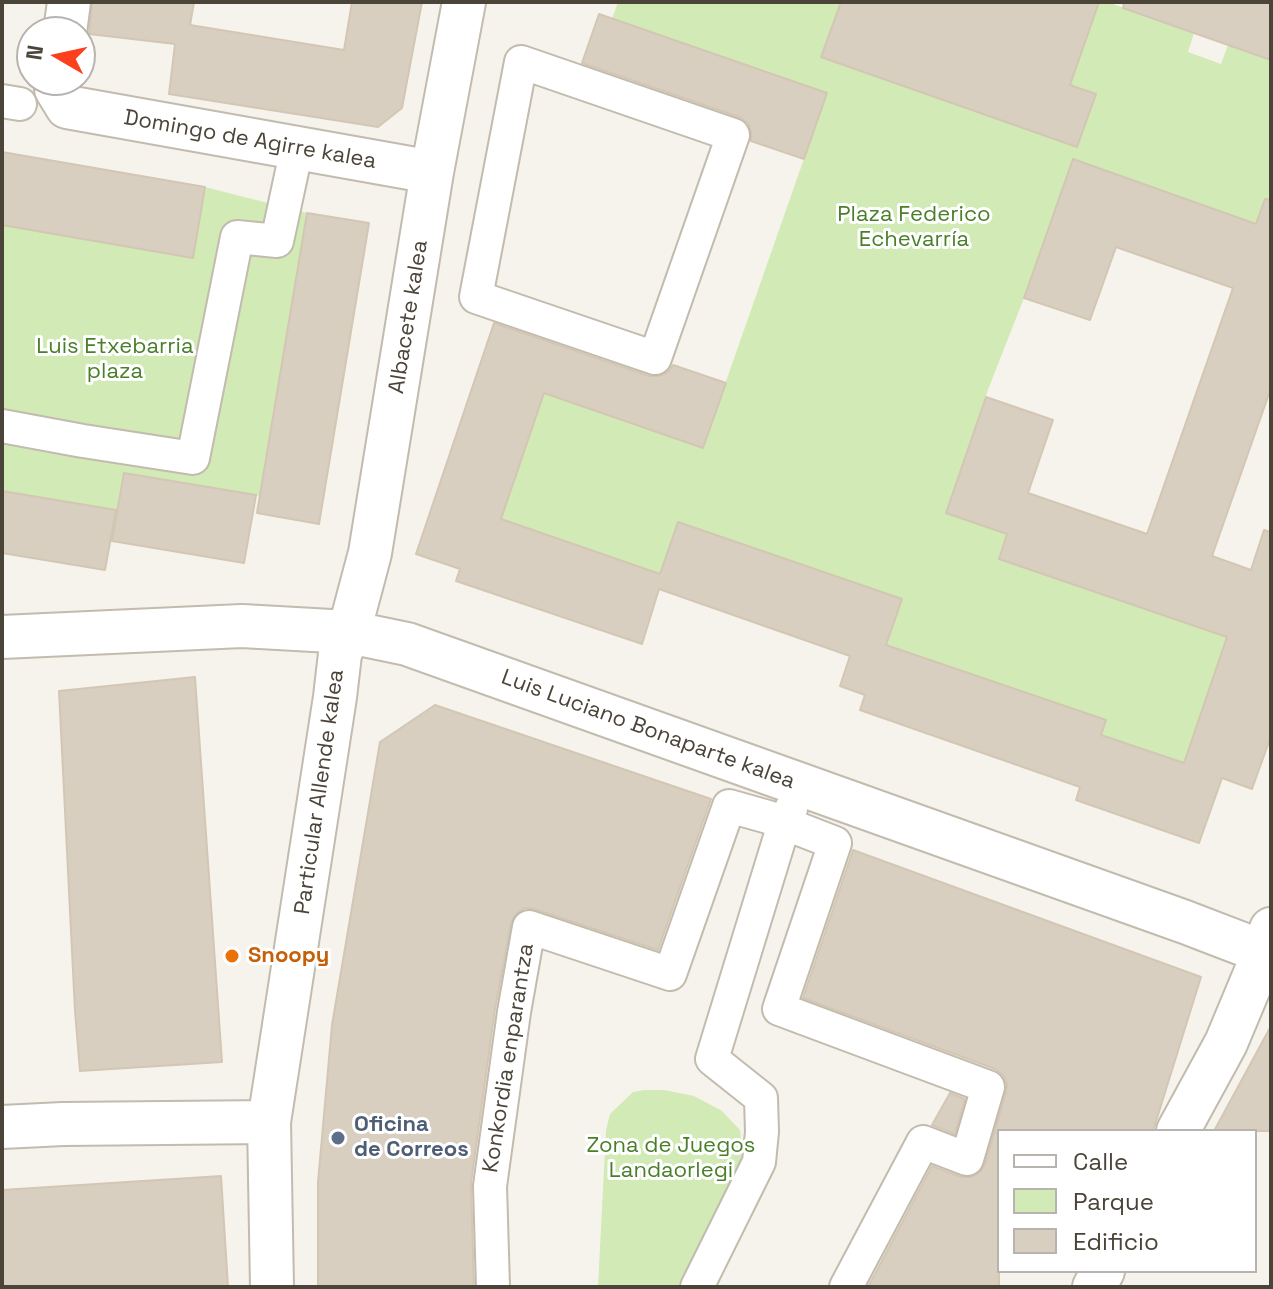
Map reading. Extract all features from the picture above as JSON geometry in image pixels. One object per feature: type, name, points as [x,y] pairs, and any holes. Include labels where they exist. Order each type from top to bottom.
[{"type":"street","name":"Albacete kalea","points":[[349,632],[370,553],[432,172],[464,2]]},
{"type":"street","points":[[521,62],[575,80],[733,135],[655,358],[476,297],[521,62]]},
{"type":"street","name":"Domingo de Agirre kalea","points":[[71,96],[297,148],[432,172]]},
{"type":"street","points":[[2,426],[193,458],[237,237],[277,241],[297,148]]},
{"type":"street","name":"Luis Luciano Bonaparte kalea","points":[[2,637],[242,626],[349,632],[407,644],[1269,945]]},
{"type":"street","name":"Particular Allende kalea","points":[[272,1287],[269,1122],[340,654],[349,632]]},
{"type":"street","name":"Konkordia enparantza","points":[[493,1287],[490,1186],[529,927],[670,974],[729,806],[788,816],[835,843],[779,1009],[988,1087],[967,1159],[923,1142],[846,1287]]},
{"type":"street","points":[[697,1287],[759,1162],[761,1098],[712,1059],[788,816]]},
{"type":"street","points":[[1179,1129],[1226,1043],[1269,945]]},
{"type":"street","points":[[2,1127],[269,1122]]},
{"type":"green space","name":"Plaza Federico Echevarría","points":[[618,2],[838,2],[821,57],[1077,147],[1096,95],[1070,85],[1099,2],[1107,2],[1194,33],[1188,52],[1221,64],[1228,45],[1271,60],[1271,229],[1064,184],[946,512],[1007,534],[999,559],[1227,637],[1184,763],[1101,735],[1106,720],[886,645],[902,599],[678,522],[660,574],[501,519],[544,393],[703,447],[827,93],[612,19]]},
{"type":"green space","name":"Luis Etxebarria plaza","points":[[205,187],[307,213],[260,496],[124,473],[117,510],[2,491],[2,225],[193,257]]},
{"type":"green space","name":"Zona de Juegos Landaorlegi","points":[[644,1090],[694,1096],[722,1111],[740,1130],[743,1155],[736,1177],[678,1287],[598,1287],[606,1130],[610,1114],[633,1092]]},
{"type":"building","points":[[92,2],[194,2],[190,25],[344,50],[352,2],[422,2],[402,108],[378,127],[169,94],[175,44],[96,35],[96,16],[91,16]]},
{"type":"building","points":[[841,2],[1099,2],[1070,85],[1096,94],[1077,147],[821,57]]},
{"type":"building","points":[[1124,2],[1271,2],[1271,60],[1123,8]]},
{"type":"building","points":[[599,14],[827,93],[804,159],[751,141],[748,123],[739,117],[582,63]]},
{"type":"building","points":[[2,152],[205,187],[193,258],[2,225]]},
{"type":"building","points":[[1073,159],[1256,224],[1265,199],[1271,200],[1271,388],[1212,556],[1251,570],[1264,530],[1271,532],[1271,736],[1252,789],[1222,778],[1199,843],[1076,800],[1080,787],[860,710],[865,695],[840,686],[850,656],[659,589],[642,644],[456,581],[460,569],[416,554],[494,323],[649,376],[668,372],[673,365],[726,383],[703,448],[544,393],[501,519],[660,574],[678,522],[902,599],[886,645],[1106,720],[1101,735],[1184,763],[1227,637],[999,559],[1007,534],[946,513],[986,397],[1053,420],[1028,493],[1147,534],[1233,288],[1116,247],[1090,320],[1024,298]]},
{"type":"building","points":[[307,213],[369,223],[319,524],[257,513]]},
{"type":"building","points":[[124,473],[256,495],[244,563],[112,541]]},
{"type":"building","points":[[2,491],[116,510],[105,570],[2,553]]},
{"type":"building","points":[[195,677],[222,1062],[80,1071],[59,691]]},
{"type":"building","points":[[435,705],[711,799],[658,950],[534,909],[525,908],[516,914],[511,923],[495,1009],[471,1183],[474,1287],[318,1287],[318,1182],[332,1025],[380,742]]},
{"type":"building","points":[[853,850],[1201,977],[1154,1129],[997,1129],[999,1287],[868,1287],[932,1166],[961,1177],[971,1177],[980,1172],[1006,1092],[1003,1075],[995,1069],[803,998]]},
{"type":"building","points":[[1271,1026],[1271,1131],[1215,1129]]},
{"type":"building","points":[[950,1093],[965,1099],[955,1134],[932,1125]]},
{"type":"building","points":[[221,1176],[228,1287],[2,1287],[2,1190]]},
{"type":"place","name":"Snoopy","points":[[232,956]]},
{"type":"place","name":"Oficina de Correos","points":[[338,1138]]}]
